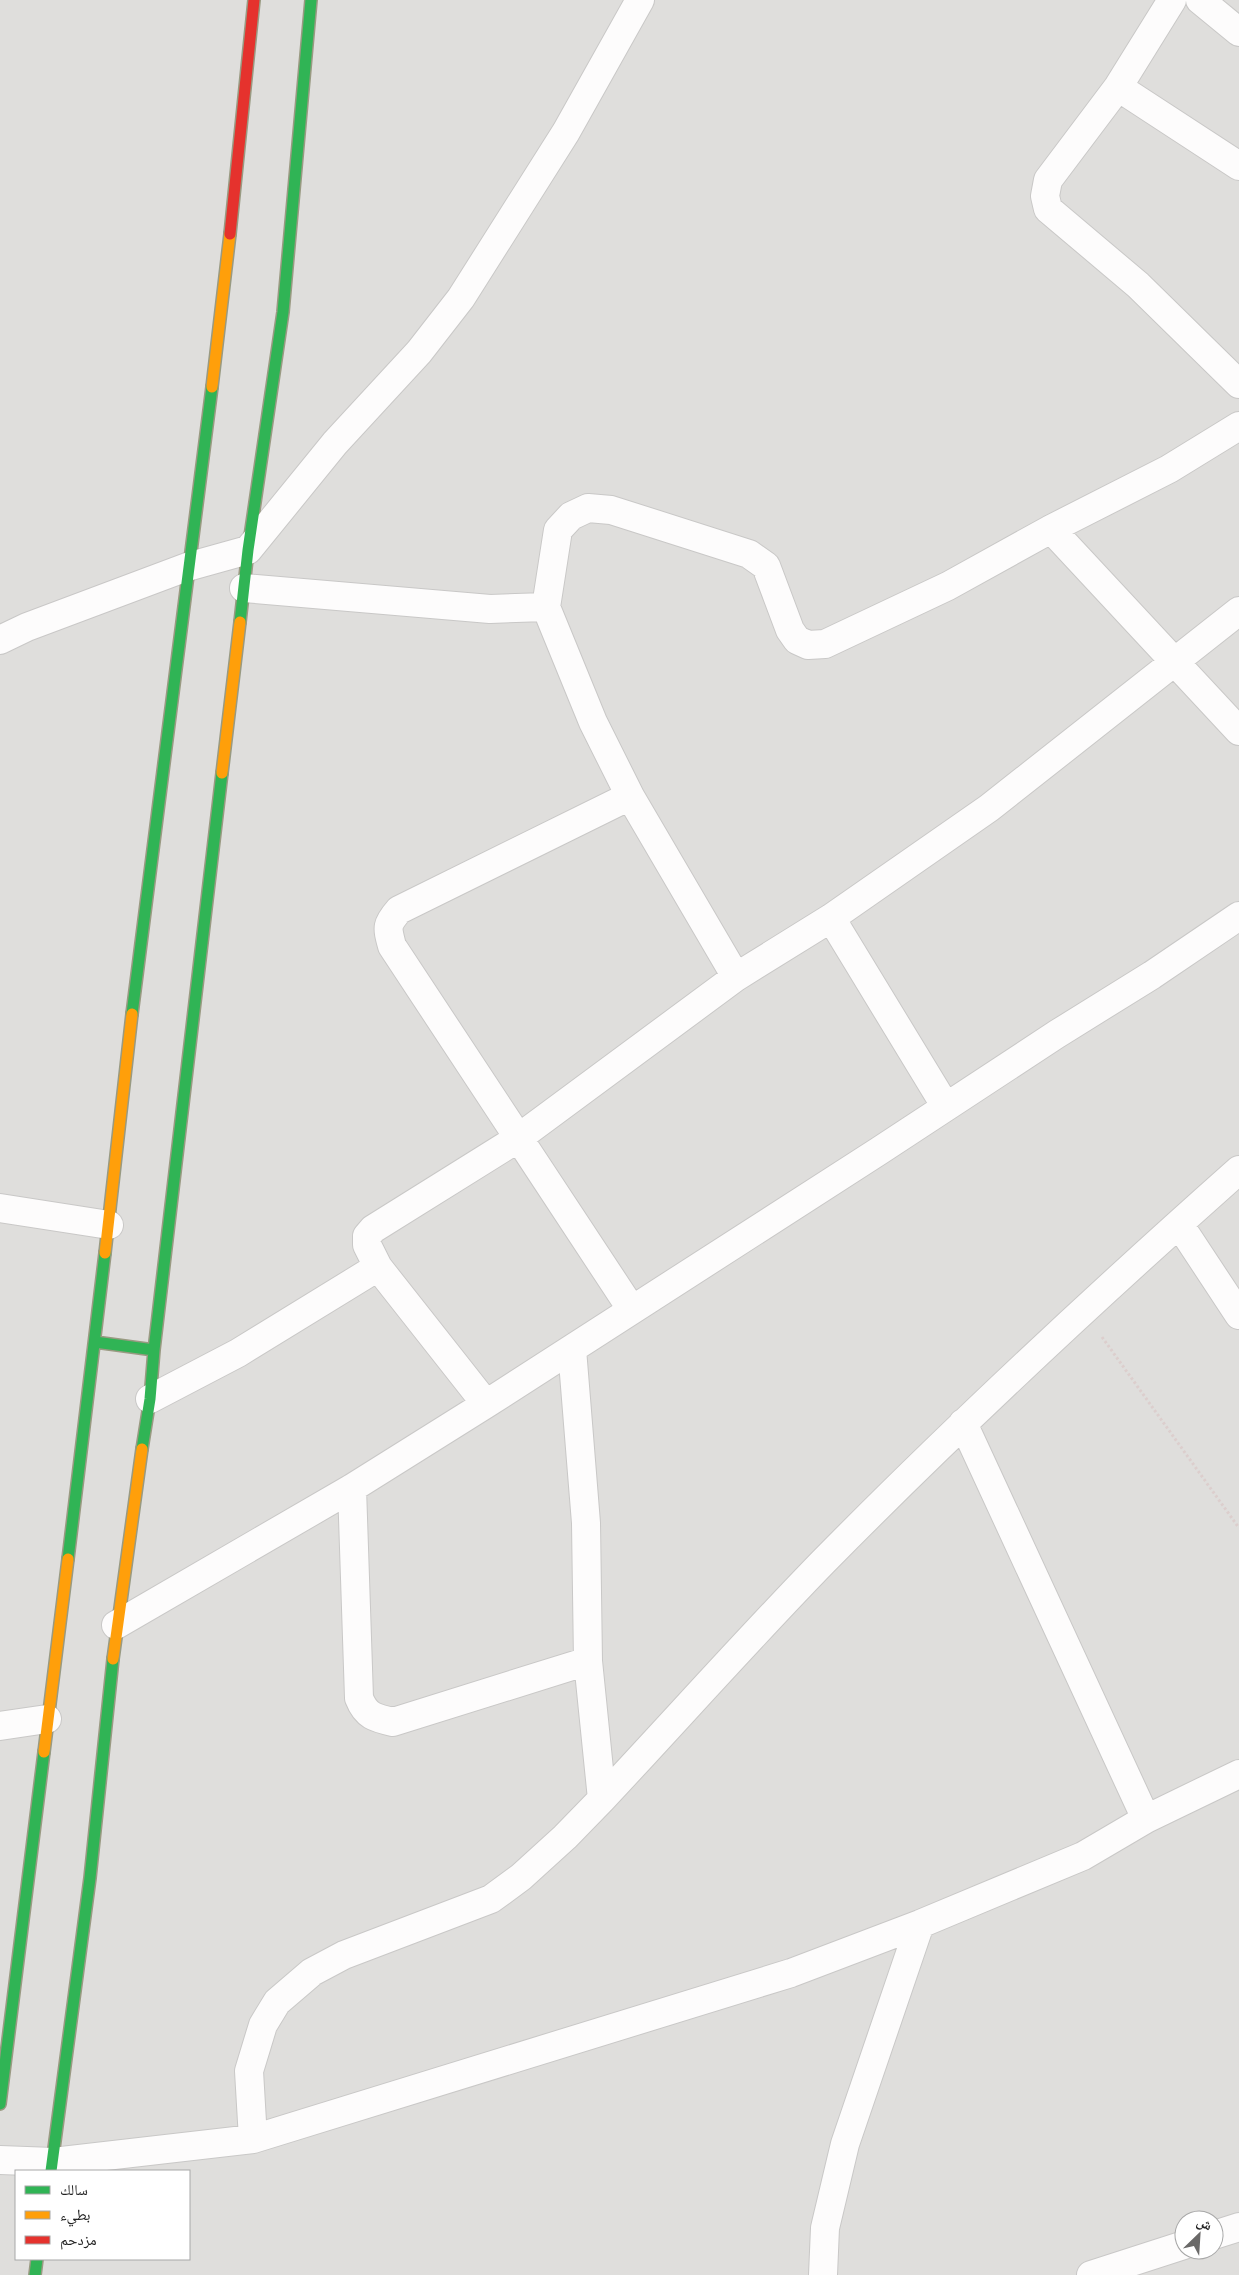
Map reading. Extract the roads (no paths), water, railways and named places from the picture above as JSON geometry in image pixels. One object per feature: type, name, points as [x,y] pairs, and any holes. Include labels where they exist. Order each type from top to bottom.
[{"type":"street","points":[[0,2104],[95,1342],[122,1099],[187,567],[223,295],[254,0]]},
{"type":"street","points":[[52,2167],[90,1878],[116,1626],[150,1399],[154,1350],[248,550],[283,312],[311,0]]},
{"type":"street","points":[[0,640],[27,626],[187,567],[248,550],[335,443],[419,352],[461,298],[566,132],[640,0]]},
{"type":"street","points":[[1172,0],[1118,87],[1048,180],[1045,196],[1048,209],[1138,286],[1239,384]]},
{"type":"street","points":[[1200,0],[1239,32]]},
{"type":"street","points":[[1118,87],[1239,166]]},
{"type":"street","points":[[736,977],[630,796],[593,722],[546,607],[558,530],[571,516],[588,508],[611,510],[749,554],[766,566],[790,630],[796,640],[808,645],[825,644],[948,586],[1051,529],[1169,469],[1239,426]]},
{"type":"street","points":[[1051,529],[1239,731]]},
{"type":"street","points":[[244,588],[490,609],[546,607]]},
{"type":"street","points":[[486,1404],[378,1267],[367,1245],[367,1236],[374,1229],[517,1139],[736,977],[831,918],[989,808],[1239,611]]},
{"type":"street","points":[[630,796],[399,910],[389,921],[387,929],[392,946],[517,1139],[632,1310]]},
{"type":"street","points":[[116,1626],[352,1488],[486,1404],[1152,975],[1239,916]]},
{"type":"street","points":[[831,918],[946,1107]]},
{"type":"street","points":[[253,2139],[249,2072],[263,2026],[278,2002],[312,1972],[344,1955],[491,1899],[521,1877],[602,1799],[822,1564],[963,1423],[1082,1310],[1239,1170]]},
{"type":"street","points":[[0,1208],[109,1225]]},
{"type":"street","points":[[1179,1224],[1239,1315]]},
{"type":"street","points":[[150,1399],[238,1353],[378,1267]]},
{"type":"street","points":[[95,1342],[154,1350]]},
{"type":"street","points":[[572,1348],[586,1523],[588,1661],[602,1799]]},
{"type":"street","points":[[963,1423],[1146,1819]]},
{"type":"street","points":[[352,1488],[359,1698],[364,1709],[372,1717],[393,1722],[588,1661]]},
{"type":"street","points":[[0,1726],[47,1719]]},
{"type":"street","points":[[0,2160],[52,2167],[253,2139],[791,1973],[920,1924],[1083,1856],[1146,1819],[1239,1774]]},
{"type":"street","points":[[823,2275],[825,2228],[845,2144],[920,1924]]},
{"type":"street","points":[[1224,2232],[1239,2227]]},
{"type":"street","points":[[1091,2275],[1174,2248]]},
{"type":"street","points":[[35,2275],[37,2260]]}]
